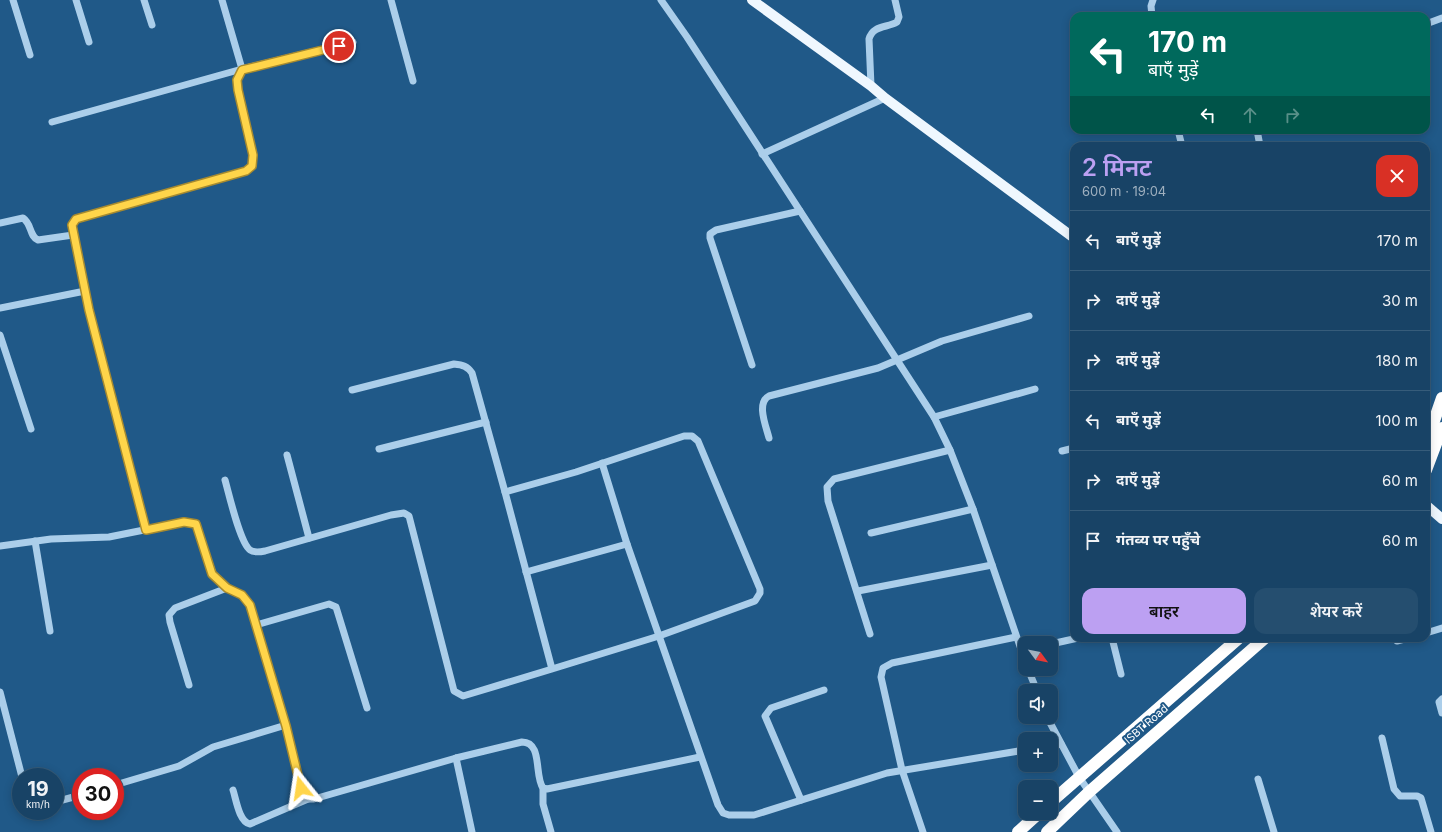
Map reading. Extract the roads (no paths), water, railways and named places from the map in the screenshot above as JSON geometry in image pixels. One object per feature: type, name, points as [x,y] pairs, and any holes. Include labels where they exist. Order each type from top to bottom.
[{"type":"highway","points":[[1430,432],[1442,398]]},
{"type":"highway","points":[[1430,460],[1442,428]]},
{"type":"highway","points":[[1058,796],[1233,642]]},
{"type":"highway","name":"ISBT Road","points":[[1047,832],[1089,792],[1260,642]]},
{"type":"highway","points":[[1018,832],[1031,820]]},
{"type":"main road","points":[[752,0],[871,86],[885,98],[1070,235]]},
{"type":"main road","points":[[1430,508],[1442,519]]},
{"type":"street","points":[[13,0],[30,55]]},
{"type":"street","points":[[76,0],[89,42]]},
{"type":"street","points":[[144,0],[152,25]]},
{"type":"street","points":[[146,530],[85,291],[72,225],[76,219],[246,171],[250,168],[253,155],[237,80],[242,70],[222,0]]},
{"type":"street","points":[[391,0],[413,81]]},
{"type":"street","points":[[661,0],[687,37],[934,417],[950,450],[973,509],[1018,641]]},
{"type":"street","points":[[871,86],[869,39],[877,28],[897,22],[899,17],[895,0]]},
{"type":"street","points":[[1152,12],[1151,6],[1153,0]]},
{"type":"street","points":[[1430,22],[1442,18]]},
{"type":"street","points":[[52,122],[242,70],[353,42]]},
{"type":"street","points":[[762,154],[885,98]]},
{"type":"street","points":[[752,366],[710,238],[710,234],[716,230],[800,211]]},
{"type":"street","points":[[0,223],[24,218],[28,223],[33,237],[38,240],[73,235]]},
{"type":"street","points":[[0,308],[85,291]]},
{"type":"street","points":[[769,438],[762,407],[765,398],[856,374],[898,361],[942,341],[1029,316]]},
{"type":"street","points":[[0,335],[31,429]]},
{"type":"street","points":[[352,390],[454,364],[463,365],[472,373],[552,669]]},
{"type":"street","points":[[934,417],[1036,389]]},
{"type":"street","points":[[379,449],[486,422]]},
{"type":"street","points":[[225,480],[241,534],[250,550],[259,552],[391,515],[406,514],[410,519],[454,691],[463,696],[659,636],[755,601],[760,593],[760,589],[696,438],[692,436],[684,436],[602,463],[505,492]]},
{"type":"street","points":[[1062,450],[1070,449]]},
{"type":"street","points":[[870,634],[858,591],[828,501],[826,491],[828,484],[834,479],[950,450]]},
{"type":"street","points":[[287,455],[309,538]]},
{"type":"street","points":[[602,463],[627,544],[700,757],[718,805],[723,813],[735,816],[754,816],[876,776],[902,770],[1018,751]]},
{"type":"street","points":[[870,533],[973,509]]},
{"type":"street","points":[[0,546],[35,541],[102,537],[184,522],[196,524],[212,574],[227,588],[237,592],[245,598],[256,625],[286,726],[299,781],[304,795],[308,799]]},
{"type":"street","points":[[35,541],[50,631]]},
{"type":"street","points":[[526,572],[627,544]]},
{"type":"street","points":[[858,591],[992,565]]},
{"type":"street","points":[[189,685],[169,615],[176,608],[227,588]]},
{"type":"street","points":[[256,625],[329,604],[336,607],[367,708]]},
{"type":"street","points":[[1430,632],[1442,628]]},
{"type":"street","points":[[923,832],[902,770],[881,677],[883,668],[892,663],[1016,637]]},
{"type":"street","points":[[1058,642],[1070,640]]},
{"type":"street","points":[[1113,642],[1121,674]]},
{"type":"street","points":[[801,800],[765,716],[772,708],[824,690]]},
{"type":"street","points":[[0,692],[2,710],[19,768]]},
{"type":"street","points":[[1442,699],[1439,702],[1442,713]]},
{"type":"street","points":[[1051,724],[1079,777],[1117,832]]},
{"type":"street","points":[[124,782],[179,766],[213,747],[286,726]]},
{"type":"street","points":[[1382,738],[1394,789],[1400,796],[1417,796],[1421,798],[1431,832]]},
{"type":"street","points":[[233,790],[242,819],[247,824],[250,824],[308,799],[314,799],[456,758],[526,742],[535,750],[540,781],[543,788],[543,804],[551,832]]},
{"type":"street","points":[[543,788],[549,789],[700,757]]},
{"type":"street","points":[[456,758],[472,832]]},
{"type":"street","points":[[1258,779],[1274,832]]}]
